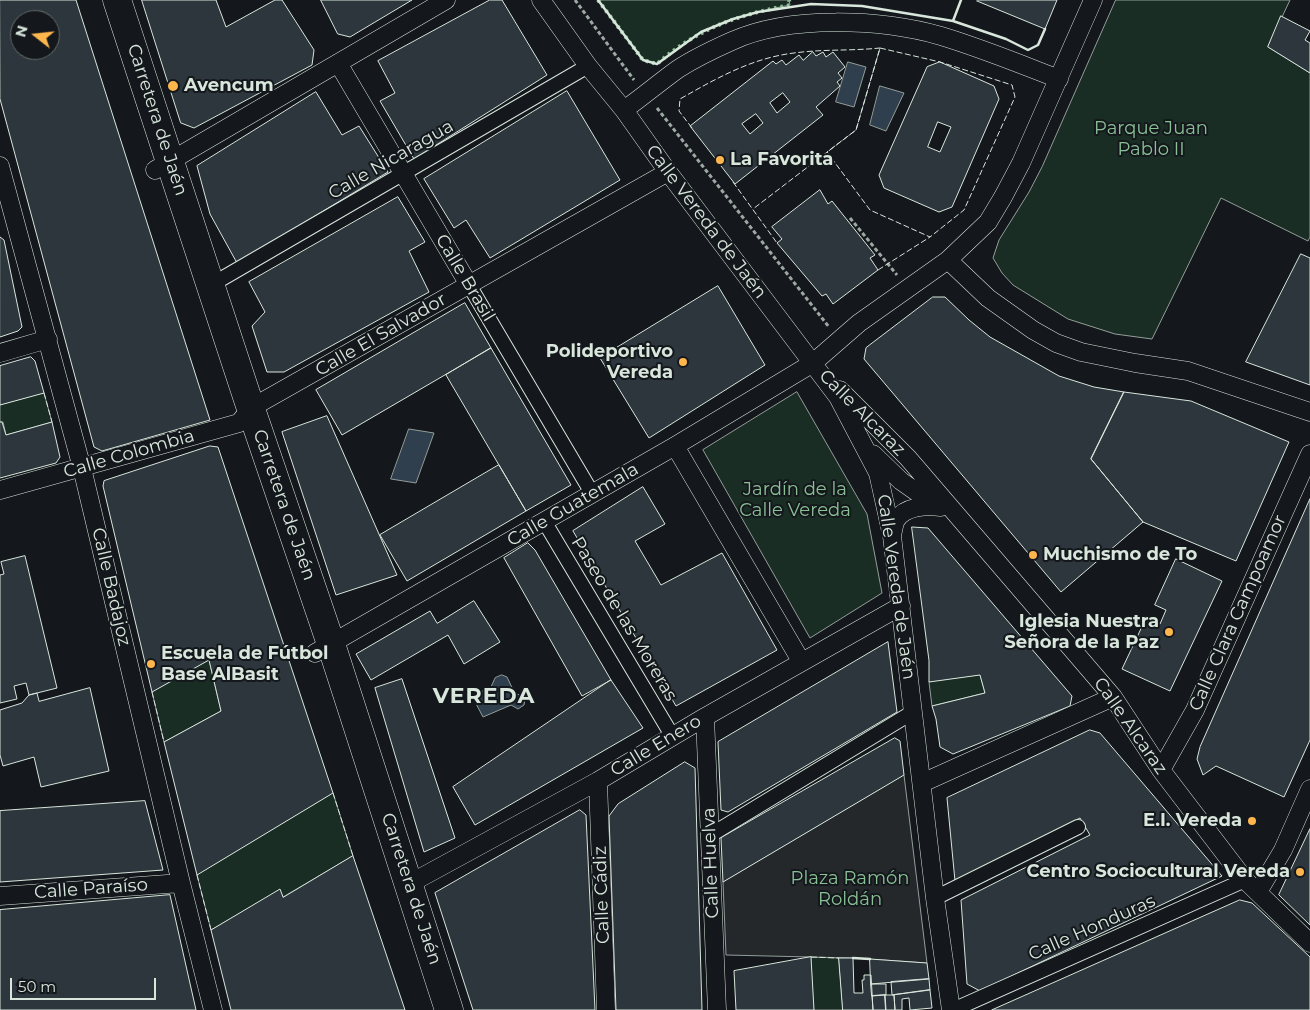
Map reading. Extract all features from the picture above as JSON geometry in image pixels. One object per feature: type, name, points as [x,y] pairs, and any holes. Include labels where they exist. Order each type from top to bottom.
[{"type":"main road","name":"Carretera de Jaén","points":[[98,0],[211,285],[245,416]]},
{"type":"main road","name":"Carretera de Jaén","points":[[117,0],[163,165],[245,416],[323,649],[409,884],[449,1010]]},
{"type":"main road","name":"Carretera de Jaén","points":[[323,649],[430,1010]]},
{"type":"street","points":[[163,165],[446,0]]},
{"type":"street","name":"Calle Vereda de Jaén","points":[[541,0],[588,66],[624,110],[668,172],[814,363],[838,397],[878,473],[892,536],[935,898],[952,1010]]},
{"type":"street","name":"Calle Guatemala","points":[[323,649],[675,446],[814,363],[859,324],[948,260],[988,222],[1021,163],[1093,0]]},
{"type":"street","points":[[624,110],[679,69],[734,40],[787,25],[819,23],[906,28],[940,36],[985,51],[1059,79]]},
{"type":"street","name":"Calle Brasil","points":[[338,63],[592,493]]},
{"type":"street","name":"Calle Nicaragua","points":[[211,285],[588,66]]},
{"type":"street","name":"Calle Badajoz","points":[[0,166],[6,214],[48,339],[82,468],[213,1010]]},
{"type":"street","name":"Calle El Salvador","points":[[245,416],[469,285],[668,172]]},
{"type":"street","points":[[948,260],[988,298],[1033,330],[1056,343],[1090,354],[1188,372],[1310,412]]},
{"type":"street","points":[[0,353],[48,339]]},
{"type":"street","name":"Calle Alcaraz","points":[[814,363],[908,458],[1113,697],[1161,770],[1245,880],[1310,942]]},
{"type":"street","name":"Calle Colombia","points":[[0,490],[82,468],[245,416]]},
{"type":"street","name":"Calle Alcaraz","points":[[863,445],[901,480],[918,492],[949,508]]},
{"type":"street","points":[[675,446],[802,661]]},
{"type":"street","name":"Calle Clara Campoamor","points":[[1161,770],[1195,710],[1310,454]]},
{"type":"street","points":[[892,536],[896,519],[910,509],[928,506],[949,508]]},
{"type":"street","name":"Paseo de las Moreras","points":[[544,521],[673,736]]},
{"type":"street","name":"Calle Enero","points":[[409,884],[598,781],[705,717],[901,606]]},
{"type":"street","points":[[922,783],[1113,697]]},
{"type":"street","points":[[709,836],[914,712]]},
{"type":"street","name":"Calle Huelva","points":[[705,717],[717,1010]]},
{"type":"street","name":"Calle Cádiz","points":[[598,781],[606,1010]]},
{"type":"street","points":[[1258,892],[1282,850],[1310,789]]},
{"type":"street","points":[[935,898],[1078,827]]},
{"type":"street","name":"Calle Honduras","points":[[952,1010],[1245,880]]},
{"type":"street","name":"Calle Paraíso","points":[[0,896],[181,883]]},
{"type":"path","points":[[575,0],[646,95],[839,340]]},
{"type":"path","points":[[850,218],[908,289]]},
{"type":"green space","points":[[598,0],[789,0],[790,5],[753,13],[703,32],[657,64],[643,60]]},
{"type":"green space","name":"Parque Juan Pablo II","points":[[1116,0],[1290,0],[1268,47],[1310,73],[1310,237],[1308,241],[1221,198],[1152,339],[1115,334],[1068,319],[1013,285],[1002,273],[993,258],[999,240],[1042,167]]},
{"type":"green space","name":"Jardín de la Calle Vereda","points":[[797,392],[867,514],[882,593],[810,638],[703,450]]},
{"type":"green space","points":[[44,393],[52,422],[6,435],[3,422],[0,422],[0,405]]},
{"type":"green space","points":[[209,660],[221,711],[164,742],[152,692]]},
{"type":"green space","points":[[980,675],[985,693],[932,706],[929,682]]},
{"type":"green space","points":[[333,793],[353,856],[283,897],[280,890],[211,930],[197,875]]},
{"type":"green space","points":[[811,957],[839,958],[843,1010],[814,1010]]},
{"type":"shaded area","name":"Plaza Ramón Roldán","points":[[904,775],[927,963],[853,958],[726,955],[723,882]]},
{"type":"water","points":[[848,62],[866,67],[854,107],[836,102]]},
{"type":"water","points":[[880,86],[904,93],[886,131],[870,125]]},
{"type":"water","points":[[409,429],[434,433],[416,483],[391,479]]},
{"type":"water","points":[[502,675],[507,677],[515,694],[522,695],[525,699],[524,705],[518,709],[511,705],[483,717],[472,696],[491,687],[495,678]]},
{"type":"building","points":[[0,0],[76,0],[210,420],[102,451],[94,447],[0,99]]},
{"type":"building","points":[[142,0],[216,0],[226,27],[275,0],[282,0],[314,50],[312,65],[194,128],[181,123]]},
{"type":"building","points":[[321,0],[412,0],[350,37],[338,34]]},
{"type":"building","points":[[490,0],[502,0],[547,75],[414,159],[380,101],[395,93],[378,61]]},
{"type":"building","points":[[978,0],[1057,0],[1045,29]]},
{"type":"building","points":[[1281,16],[1310,31],[1305,40],[1310,43],[1310,73],[1268,47]]},
{"type":"building","points":[[813,52],[816,56],[823,52],[826,57],[833,52],[845,67],[838,73],[842,78],[837,82],[840,86],[816,107],[823,115],[735,184],[690,126],[773,61],[776,64],[782,60],[786,65],[799,55],[803,60]],"holes":[[[783,93],[790,102],[777,113],[770,103]],[[756,114],[763,123],[750,134],[742,124]]]},
{"type":"building","points":[[940,62],[994,86],[999,99],[952,207],[939,212],[884,188],[879,175],[927,67]],"holes":[[[938,122],[951,127],[940,152],[928,147]]]},
{"type":"building","points":[[567,91],[620,180],[490,258],[466,220],[454,228],[424,179]]},
{"type":"building","points":[[316,92],[342,135],[359,126],[388,172],[237,263],[210,214],[197,166]]},
{"type":"building","points":[[820,190],[828,204],[832,201],[875,255],[870,258],[878,270],[833,304],[826,294],[822,296],[777,243],[782,239],[772,227]]},
{"type":"building","points":[[398,197],[425,242],[409,251],[429,292],[284,372],[267,372],[252,326],[265,312],[249,282]]},
{"type":"building","points":[[0,237],[4,240],[22,327],[18,331],[0,337]]},
{"type":"building","points":[[1301,254],[1310,258],[1310,385],[1246,362]]},
{"type":"building","name":"Polideportivo Vereda","points":[[718,286],[765,365],[649,438],[600,358]]},
{"type":"building","points":[[933,297],[945,297],[990,337],[1059,376],[1094,387],[1124,392],[1091,459],[1143,522],[1061,592],[864,359],[866,348]]},
{"type":"building","points":[[465,303],[491,348],[342,435],[316,390]]},
{"type":"building","points":[[491,348],[571,485],[526,511],[446,375]]},
{"type":"building","points":[[31,357],[35,361],[44,393],[0,405],[0,366]]},
{"type":"building","points":[[1124,392],[1191,401],[1289,442],[1236,561],[1143,522],[1091,459]]},
{"type":"building","points":[[327,416],[397,575],[336,595],[282,432]]},
{"type":"building","points":[[0,422],[2,422],[6,435],[52,422],[60,457],[56,463],[0,478]]},
{"type":"building","points":[[210,446],[218,447],[333,793],[197,875],[164,742],[221,711],[209,660],[152,692],[103,486],[104,481]]},
{"type":"building","points":[[499,465],[526,511],[407,581],[380,535]]},
{"type":"building","points":[[643,487],[665,524],[635,541],[661,585],[722,553],[777,650],[676,706],[573,531]]},
{"type":"building","points":[[1310,499],[1310,740],[1284,797],[1216,766],[1203,775],[1197,759],[1200,747]]},
{"type":"building","points":[[912,527],[928,528],[1072,696],[1070,706],[953,754],[940,747],[932,706],[985,693],[980,675],[929,682],[929,661]]},
{"type":"building","points":[[528,543],[535,550],[611,680],[582,696],[504,558]]},
{"type":"building","points":[[25,556],[57,688],[29,695],[26,683],[14,686],[17,699],[0,703],[0,575],[4,574],[1,562]]},
{"type":"building","name":"Iglesia Nuestra Señora de la Paz","points":[[1176,559],[1222,581],[1170,691],[1122,669],[1146,618],[1160,624],[1166,610],[1155,605]]},
{"type":"building","points":[[474,601],[500,642],[464,664],[448,635],[371,680],[356,654],[430,611],[437,623]]},
{"type":"building","points":[[888,642],[897,712],[728,812],[721,810],[718,742]]},
{"type":"building","points":[[402,679],[455,838],[424,852],[375,688]]},
{"type":"building","points":[[611,680],[643,728],[475,825],[453,787]]},
{"type":"building","points":[[90,688],[109,771],[41,787],[34,757],[3,766],[0,755],[0,710],[22,703],[29,695],[37,693],[39,701]]},
{"type":"building","points":[[1090,730],[1100,733],[1222,876],[980,991],[967,984],[961,900],[1090,835],[1080,818],[955,881],[947,798]]},
{"type":"building","points":[[895,738],[900,741],[904,775],[723,882],[721,838]]},
{"type":"building","points":[[685,762],[695,768],[702,1010],[616,1010],[609,816],[618,804]]},
{"type":"building","points":[[145,801],[163,870],[0,882],[0,811]]},
{"type":"building","points":[[580,810],[586,815],[595,1010],[473,1010],[435,893]]},
{"type":"building","name":"Centro Sociocultural Vereda","points":[[1310,829],[1310,925],[1279,895]]},
{"type":"building","points":[[353,856],[405,1010],[231,1010],[211,930],[280,889],[283,897]]},
{"type":"building","points":[[170,895],[196,1010],[0,1010],[0,910]]},
{"type":"building","points":[[1240,900],[1252,903],[1310,957],[1310,1010],[992,1010]]},
{"type":"building","points":[[811,957],[814,1010],[736,1010],[734,971]]},
{"type":"building","points":[[839,958],[853,958],[854,993],[863,993],[862,980],[864,980],[864,975],[871,975],[873,1010],[843,1010]]},
{"type":"building","points":[[870,959],[927,963],[929,979],[871,984]]},
{"type":"building","points":[[929,979],[930,990],[892,995],[891,982]]},
{"type":"building","points":[[871,984],[886,984],[886,995],[872,996]]},
{"type":"building","points":[[930,990],[932,1008],[910,1010],[909,998],[902,999],[902,1010],[895,1010],[894,995]]},
{"type":"building","points":[[885,995],[886,1010],[873,1010],[872,996]]},
{"type":"building","points":[[885,995],[894,995],[895,1010],[886,1010]]},
{"type":"hedge","points":[[598,0],[643,60],[657,64],[703,32],[753,13],[790,5],[789,0]]},
{"type":"fence","points":[[880,48],[940,62],[1012,85],[1015,97],[964,210],[930,237],[870,210],[827,152],[856,130],[880,48]]},
{"type":"fence","points":[[692,128],[679,111],[680,99],[749,64],[794,53],[880,48],[856,130],[753,209]]},
{"type":"fence","points":[[733,182],[777,243]]},
{"type":"fence","points":[[878,270],[930,237]]},
{"type":"fence","points":[[44,393],[52,422]]},
{"type":"fence","points":[[152,692],[164,742]]},
{"type":"fence","points":[[333,793],[353,856]]},
{"type":"fence","points":[[197,875],[211,930]]},
{"type":"fence","points":[[811,957],[839,958]]},
{"type":"wall","points":[[598,0],[643,60],[657,64],[701,32],[733,19],[758,12],[811,4],[862,6],[953,21],[1006,39],[1028,50],[1038,45],[1045,29]]},
{"type":"wall","points":[[953,21],[961,0]]},
{"type":"wall","points":[[853,958],[870,959]]},
{"type":"place","name":"Avencum","points":[[173,86]]},
{"type":"place","name":"La Favorita","points":[[720,160]]},
{"type":"place","name":"Polideportivo Vereda","points":[[683,362]]},
{"type":"place","name":"Muchismo de To","points":[[1033,555]]},
{"type":"place","name":"Iglesia Nuestra Señora de la Paz","points":[[1169,632]]},
{"type":"place","name":"Escuela de Fútbol Base AlBasit","points":[[151,664]]},
{"type":"place","name":"E.I. Vereda","points":[[1252,821]]},
{"type":"place","name":"Centro Sociocultural Vereda","points":[[1300,872]]},
{"type":"district","name":"VEREDA","points":[[484,697]]}]
